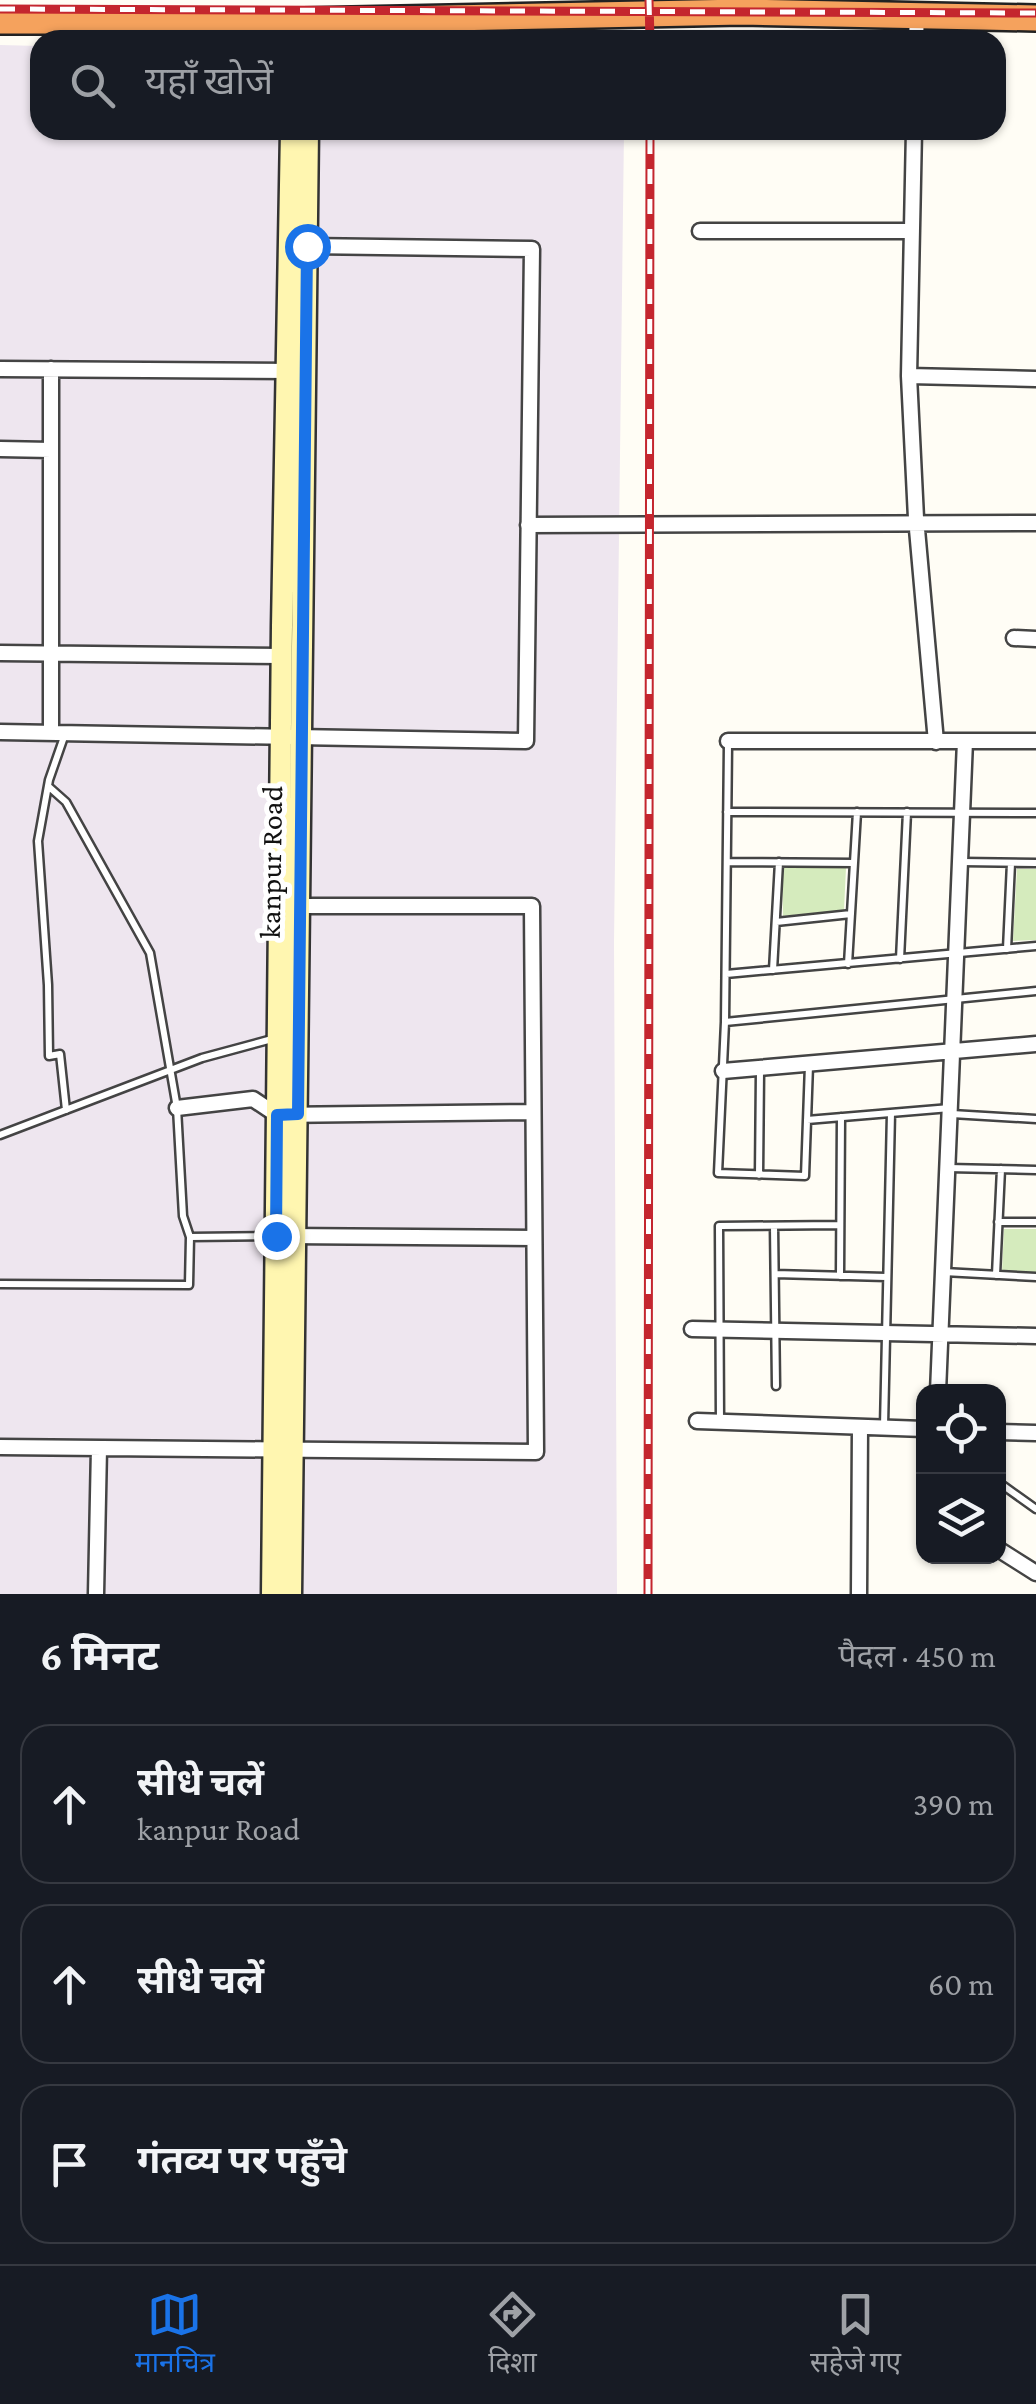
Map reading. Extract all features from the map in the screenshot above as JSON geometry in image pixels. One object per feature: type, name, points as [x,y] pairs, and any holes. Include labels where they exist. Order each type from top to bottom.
[{"type":"highway","points":[[381,30],[742,12],[917,27],[1036,18]]},
{"type":"highway","points":[[0,20],[215,30]]},
{"type":"street","points":[[291,140],[297,371],[282,656],[292,736]]},
{"type":"street","name":"kanpur Road","points":[[291,1594],[284,1450],[287,1115],[297,371],[307,246],[308,140]]},
{"type":"street","points":[[914,140],[909,376],[936,742]]},
{"type":"street","points":[[700,231],[912,230]]},
{"type":"street","points":[[0,732],[526,740],[532,250],[307,246]]},
{"type":"street","points":[[0,369],[297,371]]},
{"type":"street","points":[[51,369],[51,654],[58,733]]},
{"type":"street","points":[[909,376],[1036,379]]},
{"type":"street","points":[[0,449],[51,450]]},
{"type":"street","points":[[528,525],[1036,523]]},
{"type":"street","points":[[1014,638],[1036,640]]},
{"type":"street","points":[[0,653],[282,656]]},
{"type":"street","points":[[728,741],[1036,742]]},
{"type":"street","points":[[938,1384],[964,742]]},
{"type":"street","points":[[0,1447],[536,1452],[532,906],[290,906],[278,1038],[287,1115]]},
{"type":"street","points":[[723,1071],[1036,1044]]},
{"type":"street","points":[[177,1108],[253,1099],[287,1115],[533,1112]]},
{"type":"street","points":[[286,1236],[534,1238]]},
{"type":"street","points":[[692,1329],[1036,1336]]},
{"type":"street","points":[[697,1422],[916,1429]]},
{"type":"street","points":[[860,1427],[860,1594]]},
{"type":"street","points":[[1006,1432],[1036,1433]]},
{"type":"street","points":[[96,1594],[98,1448]]},
{"type":"street","points":[[272,1594],[284,1450]]},
{"type":"street","points":[[1006,1554],[1036,1573]]},
{"type":"lane","points":[[58,733],[38,842],[50,1056],[60,1054],[66,1110]]},
{"type":"lane","points":[[728,741],[725,1022],[718,1173],[805,1176],[809,1064]]},
{"type":"lane","points":[[0,1284],[190,1285],[190,1237],[183,1216],[177,1108],[150,954],[66,802],[48,786]]},
{"type":"lane","points":[[727,812],[1036,813]]},
{"type":"lane","points":[[848,964],[857,812]]},
{"type":"lane","points":[[900,959],[907,812]]},
{"type":"lane","points":[[727,862],[854,863]]},
{"type":"lane","points":[[773,970],[779,862]]},
{"type":"lane","points":[[960,862],[1036,863]]},
{"type":"lane","points":[[1007,949],[1011,862]]},
{"type":"lane","points":[[776,922],[851,914]]},
{"type":"lane","points":[[726,974],[1036,946]]},
{"type":"lane","points":[[725,1022],[1036,990]]},
{"type":"lane","points":[[0,1135],[172,1070],[247,1044],[278,1038]]},
{"type":"lane","points":[[759,1174],[760,1068]]},
{"type":"lane","points":[[807,1120],[950,1111],[1036,1119]]},
{"type":"lane","points":[[884,1428],[892,1112]]},
{"type":"lane","points":[[840,1276],[841,1117]]},
{"type":"lane","points":[[947,1168],[1036,1170]]},
{"type":"lane","points":[[996,1275],[1001,1169]]},
{"type":"lane","points":[[998,1222],[1036,1222]]},
{"type":"lane","points":[[720,1422],[719,1226],[839,1226]]},
{"type":"lane","points":[[774,1226],[776,1386]]},
{"type":"lane","points":[[190,1237],[286,1236]]},
{"type":"lane","points":[[943,1272],[1036,1277]]},
{"type":"lane","points":[[776,1274],[886,1277]]},
{"type":"lane","points":[[1006,1488],[1036,1509]]},
{"type":"shaded area","points":[[0,45],[30,46],[30,140],[624,140],[614,943],[617,1594],[0,1594]]},
{"type":"green space","points":[[782,868],[846,868],[844,910],[783,916]]},
{"type":"green space","points":[[1017,869],[1036,869],[1036,940],[1013,941]]},
{"type":"green space","points":[[1004,1229],[1036,1229],[1036,1273],[1002,1271]]},
{"type":"railway","points":[[649,0],[650,30]]},
{"type":"railway","points":[[0,9],[1036,13]]},
{"type":"railway","points":[[648,1594],[650,140]]},
{"type":"route","points":[[276,1236],[277,1115],[298,1114],[307,246]]}]
